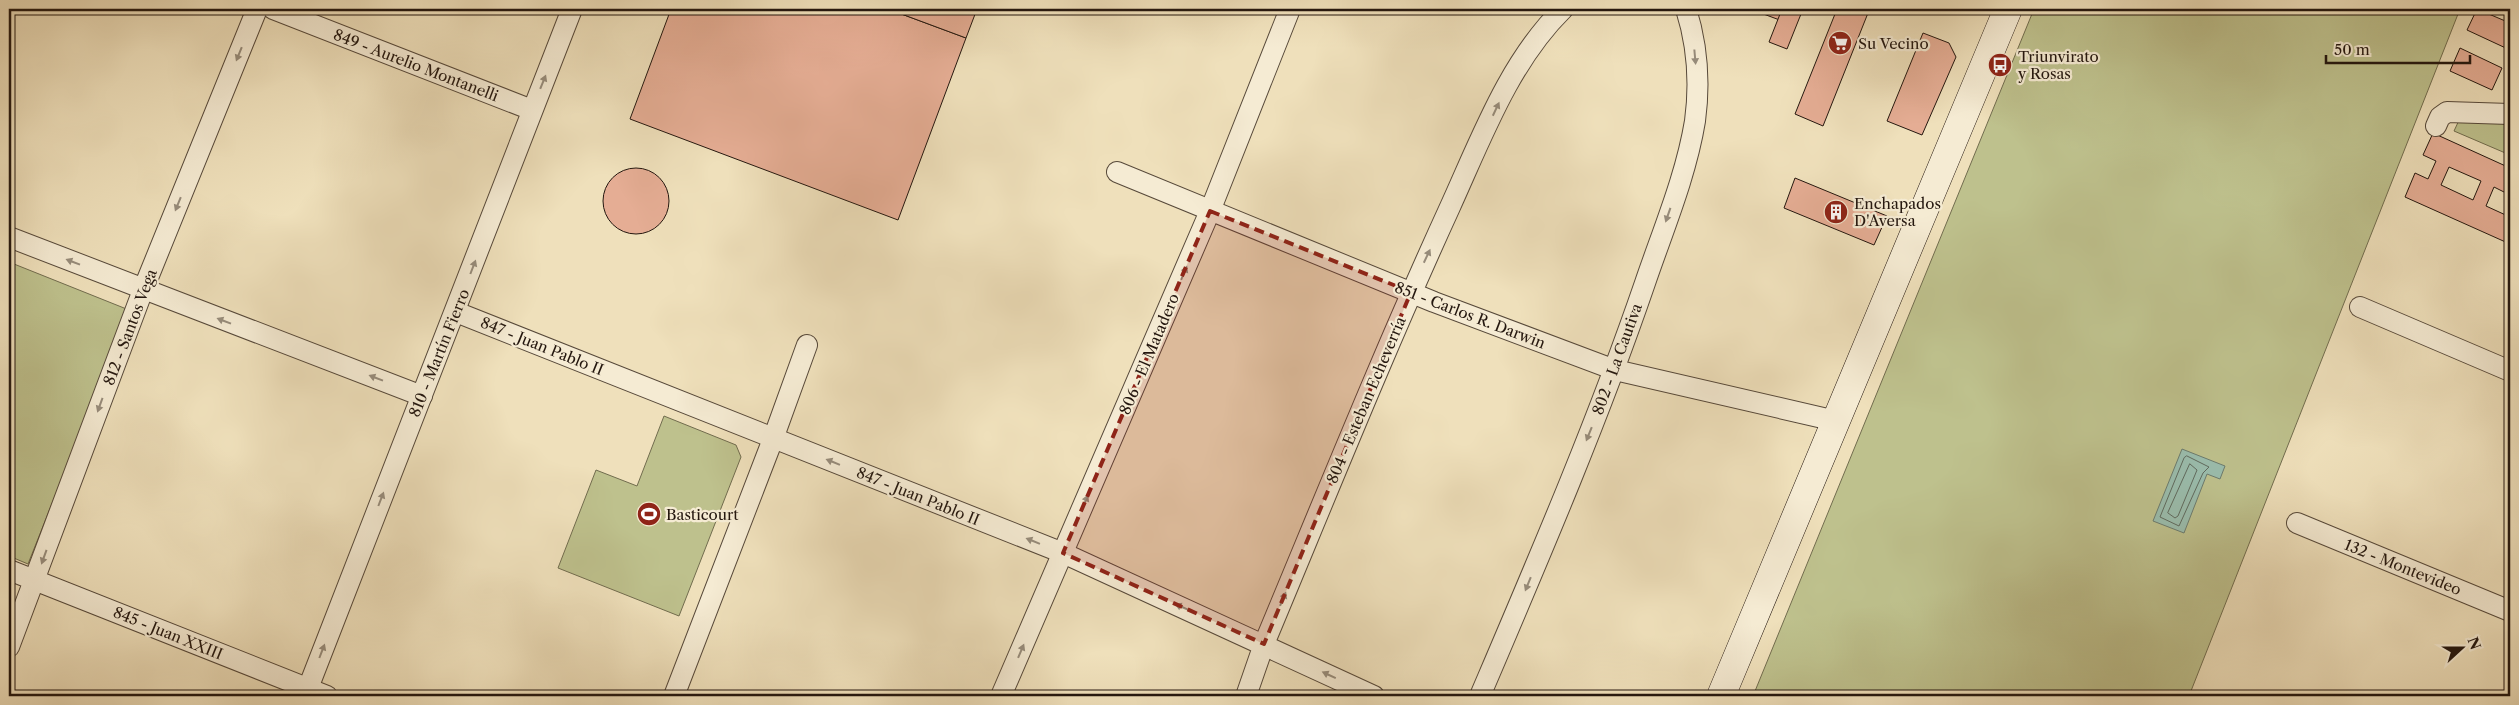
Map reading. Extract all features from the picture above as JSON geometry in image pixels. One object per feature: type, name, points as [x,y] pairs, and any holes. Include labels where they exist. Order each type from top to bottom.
[{"type":"main road","points":[[1721,696],[2008,9]]},
{"type":"street","name":"812 - Santos Vega","points":[[9,647],[143,290],[257,9]]},
{"type":"street","name":"849 - Aurelio Montanelli","points":[[273,9],[532,110]]},
{"type":"street","name":"810 - Martín Fierro","points":[[306,692],[456,312],[572,9]]},
{"type":"street","name":"806 - El Matadero","points":[[1001,696],[1210,211],[1290,9]]},
{"type":"street","name":"804 - Esteban Echeverría","points":[[1246,696],[1264,644],[1411,292],[1511,79],[1540,34],[1563,9]]},
{"type":"street","name":"802 - La Cautiva","points":[[1480,696],[1615,370],[1680,182],[1694,121],[1697,86],[1696,67],[1686,9]]},
{"type":"street","points":[[2436,126],[2440,117],[2447,112],[2510,114]]},
{"type":"street","name":"851 - Carlos R. Darwin","points":[[1117,172],[1411,292],[1615,370],[1836,421]]},
{"type":"street","points":[[9,237],[422,396]]},
{"type":"street","points":[[2360,306],[2510,371]]},
{"type":"street","name":"847 - Juan Pablo II","points":[[456,312],[1063,553],[1374,696]]},
{"type":"street","points":[[674,696],[773,439],[807,345]]},
{"type":"street","name":"132 - Montevideo","points":[[2297,523],[2510,611]]},
{"type":"street","name":"845 - Juan XXIII","points":[[9,570],[306,692],[327,696]]},
{"type":"highlighted area","points":[[1210,211],[1411,292],[1264,644],[1063,553]]},
{"type":"green space","points":[[2034,9],[2460,9],[2189,696],[1753,696]]},
{"type":"green space","points":[[2461,116],[2510,119],[2510,155],[2454,131]]},
{"type":"green space","points":[[9,262],[129,310],[28,564],[9,556]]},
{"type":"green space","name":"Basticourt","points":[[664,416],[736,445],[741,457],[679,616],[558,568],[596,470],[637,486]]},
{"type":"water","points":[[2182,449],[2225,466],[2220,479],[2207,474],[2184,533],[2153,521]]},
{"type":"building","points":[[671,9],[888,9],[966,38],[898,220],[630,119]]},
{"type":"building","points":[[888,9],[977,9],[966,38]]},
{"type":"building","points":[[1750,9],[1790,9],[1785,22]]},
{"type":"building","points":[[1782,9],[1803,9],[1787,49],[1769,42]]},
{"type":"building","points":[[1837,9],[1855,9],[1868,13],[1823,126],[1795,114]]},
{"type":"building","points":[[2477,9],[2510,23],[2510,50],[2467,30]]},
{"type":"building","points":[[1923,33],[1949,43],[1956,57],[1922,135],[1887,121]]},
{"type":"building","points":[[2460,48],[2502,68],[2492,90],[2450,71]]},
{"type":"building","points":[[2433,133],[2510,168],[2510,195],[2494,187],[2486,206],[2510,217],[2510,244],[2405,197],[2415,173],[2428,179],[2436,161],[2423,155]],"holes":[[[2449,167],[2481,181],[2473,200],[2441,185]]]},
{"type":"building","points":[[636,168],[649,171],[659,178],[666,188],[669,201],[666,214],[659,224],[649,231],[636,234],[623,231],[613,224],[606,214],[603,201],[606,188],[613,178],[623,171]]},
{"type":"building","name":"Enchapados D'Aversa","points":[[1795,178],[1887,216],[1874,245],[1784,208]]},
{"type":"place","name":"Su Vecino","points":[[1840,43]]},
{"type":"place","name":"Triunvirato y Rosas","points":[[2000,65]]},
{"type":"place","name":"Enchapados D'Aversa","points":[[1836,212]]},
{"type":"place","name":"Basticourt","points":[[649,514]]}]
